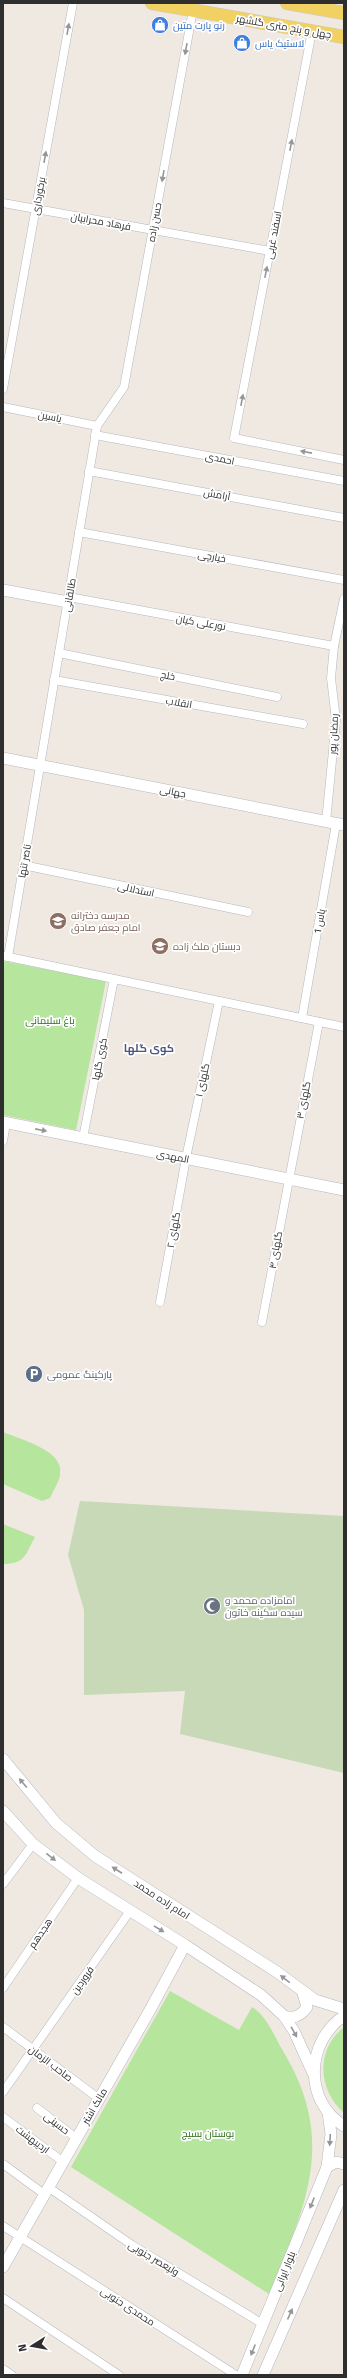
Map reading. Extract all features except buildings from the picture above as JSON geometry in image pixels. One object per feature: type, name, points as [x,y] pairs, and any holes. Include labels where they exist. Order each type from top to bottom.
[{"type":"main road","name":"چهل و پنج متری گلشهر","points":[[152,3],[344,37]]},
{"type":"main road","points":[[287,3],[313,5],[344,13]]},
{"type":"street","name":"برخورداری","points":[[3,389],[73,3]]},
{"type":"street","name":"حسن زاده","points":[[97,426],[124,387],[193,10]]},
{"type":"street","name":"اسفند غربی","points":[[312,31],[234,438],[344,460]]},
{"type":"street","name":"فرهاد محرابیان","points":[[3,203],[270,251]]},
{"type":"street","name":"یاسین","points":[[3,407],[97,426]]},
{"type":"street","name":"طالقانی","points":[[40,765],[97,426]]},
{"type":"street","name":"احمدی","points":[[96,435],[344,481]]},
{"type":"street","name":"آرامش","points":[[89,471],[344,518]]},
{"type":"street","name":"خیارچی","points":[[79,532],[344,580]]},
{"type":"street","points":[[3,590],[68,600]]},
{"type":"street","name":"نورعلی کیان","points":[[68,600],[334,646]]},
{"type":"street","name":"رمضان پور","points":[[335,824],[336,720],[331,678],[334,646],[344,600]]},
{"type":"street","name":"خلج","points":[[59,653],[277,697]]},
{"type":"street","name":"انقلاب","points":[[54,680],[303,724]]},
{"type":"street","name":"جهانی","points":[[3,758],[335,824]]},
{"type":"street","name":"ناصر تنها","points":[[5,956],[23,865],[40,765]]},
{"type":"street","name":"یاس 1","points":[[302,1018],[335,824]]},
{"type":"street","name":"استدلالی","points":[[23,865],[248,912]]},
{"type":"street","points":[[5,956],[344,1027]]},
{"type":"street","name":"کوی گلها","points":[[83,1138],[114,979]]},
{"type":"street","name":"گلهای ۱","points":[[186,1158],[219,1001]]},
{"type":"street","name":"گلهای ۳","points":[[288,1179],[319,1022]]},
{"type":"street","points":[[3,1141],[4,1123]]},
{"type":"street","name":"المهدی","points":[[4,1123],[344,1190]]},
{"type":"street","name":"گلهای ۲","points":[[160,1302],[186,1158]]},
{"type":"street","name":"گلهای ۴","points":[[262,1322],[288,1179]]},
{"type":"street","name":"امام زاده محمد","points":[[3,1760],[56,1823],[95,1856],[277,1972],[303,1993],[325,2004],[344,2009]]},
{"type":"street","points":[[3,1811],[33,1844],[78,1878],[261,1995],[284,2016],[294,2031],[314,2073],[318,2094],[328,2112],[344,2126]]},
{"type":"street","points":[[3,1884],[33,1844]]},
{"type":"street","name":"هجدهم","points":[[3,1988],[78,1878]]},
{"type":"street","name":"فروردین","points":[[3,2092],[34,2050],[130,1911]]},
{"type":"street","name":"مالک اشتر","points":[[3,2267],[185,1945]]},
{"type":"street","points":[[284,2016],[295,2017],[304,2012],[307,2007],[303,1993]]},
{"type":"street","points":[[314,2073],[318,2047],[332,2025],[344,2016]]},
{"type":"street","name":"صاحب الزمان","points":[[3,2027],[98,2098]]},
{"type":"street","name":"حسینی","points":[[37,2108],[76,2138]]},
{"type":"street","name":"بلوار ایرانی","points":[[242,2375],[327,2167],[330,2134],[328,2112]]},
{"type":"street","name":"اردیبهشت","points":[[3,2117],[62,2162]]},
{"type":"street","points":[[327,2167],[336,2162],[344,2164]]},
{"type":"street","name":"ولیعصر جنوبی","points":[[3,2164],[263,2324]]},
{"type":"street","points":[[263,2375],[344,2190]]},
{"type":"street","name":"محمدی جنوبی","points":[[3,2226],[236,2375]]},
{"type":"street","points":[[3,2298],[119,2375]]},
{"type":"street","points":[[3,2369],[12,2375]]},
{"type":"green space","name":"باغ سلیمانی","points":[[3,961],[106,981],[76,1130],[3,1115]]},
{"type":"green space","points":[[3,1432],[40,1447],[56,1459],[60,1466],[60,1475],[50,1498],[42,1501],[3,1484]]},
{"type":"green space","points":[[80,1501],[344,1516],[344,1773],[180,1734],[185,1691],[84,1695],[84,1610],[68,1555]]},
{"type":"green space","points":[[3,1524],[35,1537],[24,1557],[10,1564],[3,1564]]},
{"type":"green space","name":"بوستان بسیج","points":[[170,1991],[239,2030],[252,2007],[262,2016],[270,2027],[300,2084],[309,2115],[312,2145],[310,2174],[304,2202],[294,2232],[269,2294],[71,2167]]},
{"type":"green space","points":[[344,2027],[344,2113],[335,2104],[329,2093],[323,2070],[324,2058],[328,2047],[335,2036]]},
{"type":"place","name":"رنو پارت متین","points":[[160,25]]},
{"type":"place","name":"لاستیک یاس","points":[[242,43]]},
{"type":"place","name":"مدرسه دخترانه امام جعفر صادق","points":[[58,921]]},
{"type":"place","name":"دبستان ملک زاده","points":[[160,946]]},
{"type":"place","name":"پارکینگ عمومی","points":[[34,1374]]},
{"type":"place","name":"امامزاده محمد و سیده سکینه خاتون","points":[[212,1606]]},
{"type":"district","name":"کوی گلها","points":[[149,1048]]}]
